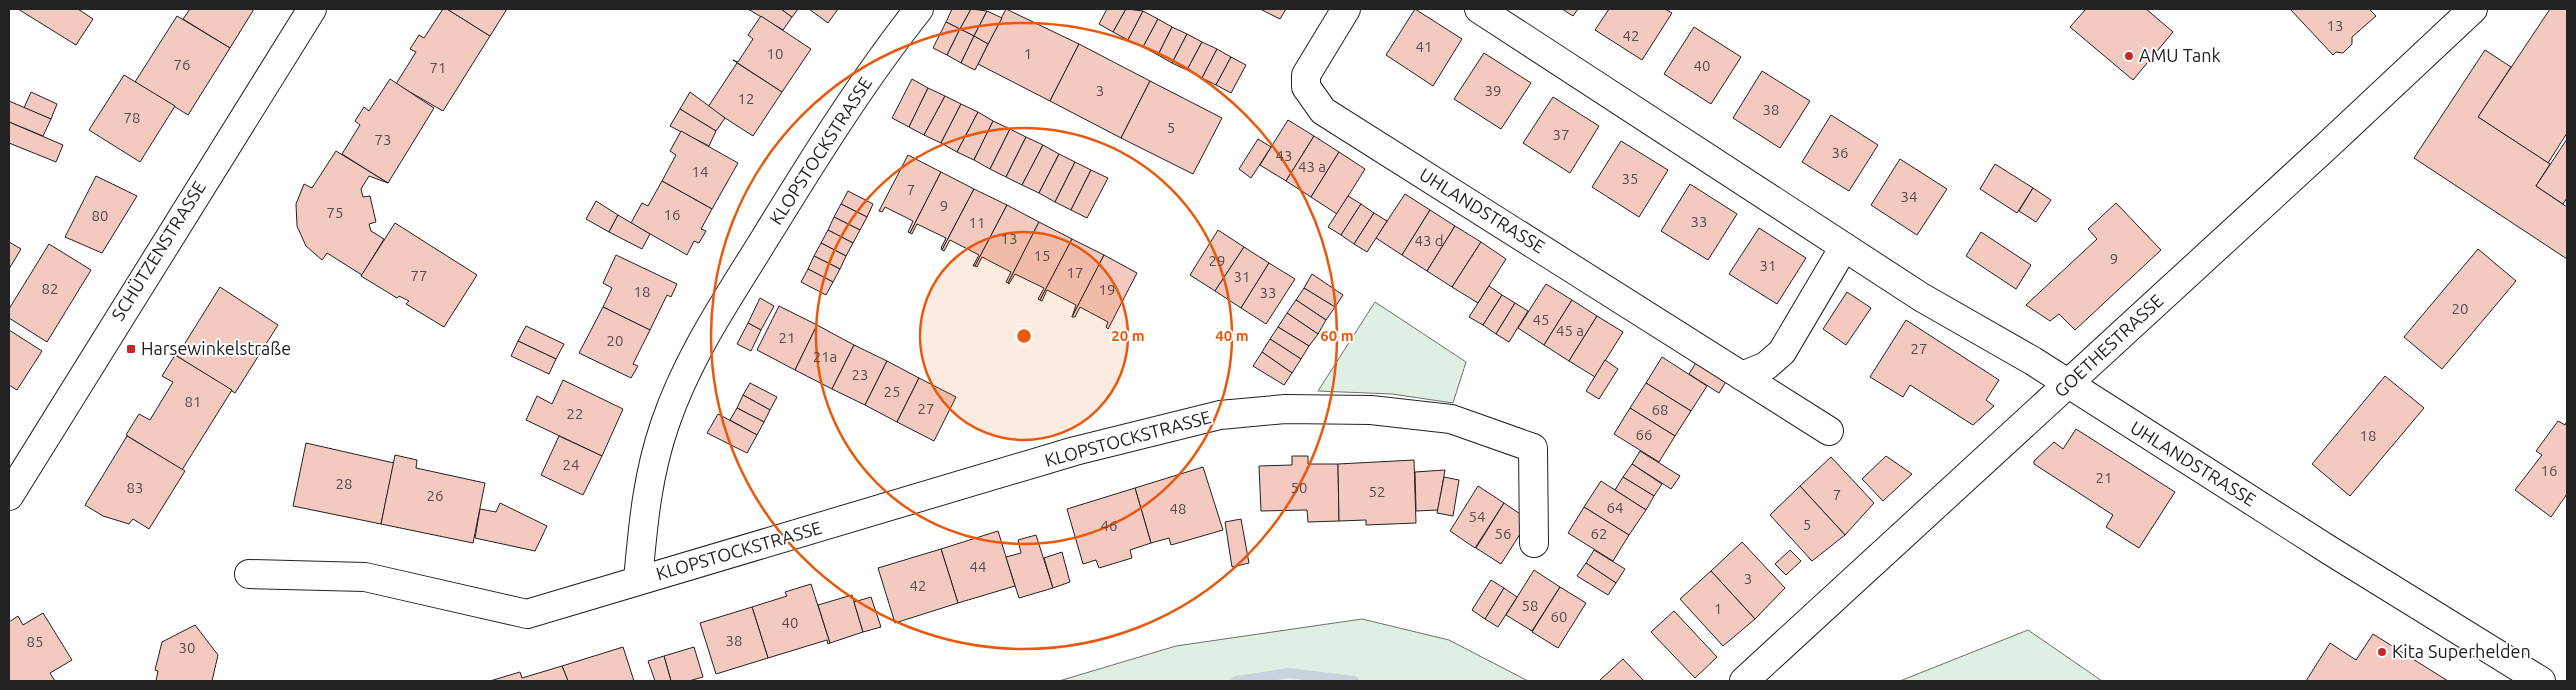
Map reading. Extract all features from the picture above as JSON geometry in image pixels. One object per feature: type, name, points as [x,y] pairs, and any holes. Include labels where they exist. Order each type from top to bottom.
[{"type":"street","name":"SCHÜTZENSTRASSE","points":[[9,493],[312,9]]},
{"type":"street","name":"KLOPSTOCKSTRASSE","points":[[638,580],[644,502],[665,424],[697,348],[795,189],[890,46],[919,9]]},
{"type":"street","name":"UHLANDSTRASSE","points":[[1346,9],[1306,75],[1306,87],[1324,111],[1829,431]]},
{"type":"street","name":"UHLANDSTRASSE","points":[[1479,9],[1921,297],[2033,361],[2541,681]]},
{"type":"street","name":"GOETHESTRASSE","points":[[1744,681],[2473,9]]},
{"type":"street","points":[[1742,376],[1766,366],[1782,352],[1844,247]]},
{"type":"street","name":"KLOPSTOCKSTRASSE","points":[[249,574],[365,577],[527,614],[1075,451],[1220,415],[1285,408],[1372,410],[1451,419],[1533,448],[1534,543]]},
{"type":"green space","points":[[1375,302],[1466,362],[1453,403],[1392,394],[1318,391]]},
{"type":"green space","points":[[1362,619],[1449,640],[1528,681],[1059,681],[1176,646]]},
{"type":"green space","points":[[2028,630],[2102,681],[1900,681]]},
{"type":"building","points":[[18,9],[78,9],[93,19],[76,45]]},
{"type":"building","points":[[190,9],[254,9],[230,48],[183,19]]},
{"type":"building","points":[[443,9],[447,9],[490,36],[443,111],[396,84],[416,52],[410,49],[419,35],[424,38]]},
{"type":"building","points":[[447,9],[507,9],[490,36]]},
{"type":"building","points":[[748,9],[781,9],[792,17],[783,30]]},
{"type":"building","points":[[781,9],[798,9],[792,17]]},
{"type":"building","points":[[809,9],[838,9],[828,23]]},
{"type":"building","points":[[952,9],[971,9],[960,29],[946,22]]},
{"type":"building","points":[[971,9],[987,11],[974,36],[960,29]]},
{"type":"building","points":[[1006,9],[1079,44],[1050,101],[978,64]]},
{"type":"building","points":[[1107,9],[1126,9],[1113,32],[1099,24]]},
{"type":"building","points":[[1126,9],[1143,11],[1128,40],[1113,32]]},
{"type":"building","points":[[1260,9],[1286,9],[1280,19]]},
{"type":"building","points":[[1415,9],[1462,39],[1433,86],[1386,55]]},
{"type":"building","points":[[1562,9],[1578,9],[1573,16]]},
{"type":"building","points":[[1609,9],[1665,9],[1672,13],[1642,60],[1595,30]]},
{"type":"building","name":"AMU Tank","points":[[2086,9],[2146,9],[2173,32],[2133,80],[2070,27]]},
{"type":"building","points":[[2290,9],[2369,9],[2376,16],[2352,37],[2352,44],[2343,53],[2336,52],[2333,55]]},
{"type":"building","points":[[2550,9],[2567,9],[2567,133],[2548,163],[2478,117]]},
{"type":"building","points":[[987,11],[1002,18],[988,44],[974,36]]},
{"type":"building","points":[[1143,11],[1158,19],[1143,47],[1128,40]]},
{"type":"building","points":[[177,16],[230,48],[188,115],[135,82]]},
{"type":"building","points":[[761,16],[811,49],[782,92],[733,60],[738,62],[753,39],[748,35]]},
{"type":"building","points":[[1158,19],[1172,27],[1158,55],[1143,47]]},
{"type":"building","points":[[946,22],[960,29],[947,55],[933,48]]},
{"type":"building","points":[[1172,27],[1187,34],[1172,63],[1158,55]]},
{"type":"building","points":[[1694,27],[1741,57],[1711,104],[1664,74]]},
{"type":"building","points":[[960,29],[974,36],[961,63],[947,55]]},
{"type":"building","points":[[1187,34],[1202,42],[1187,70],[1172,63]]},
{"type":"building","points":[[974,36],[988,44],[975,70],[961,63]]},
{"type":"building","points":[[1202,42],[1217,49],[1202,78],[1187,70]]},
{"type":"building","points":[[1079,44],[1150,81],[1121,138],[1050,101]]},
{"type":"building","points":[[1217,49],[1231,57],[1216,85],[1202,78]]},
{"type":"building","points":[[2485,50],[2511,67],[2478,117],[2550,164],[2536,186],[2567,207],[2567,259],[2414,158]]},
{"type":"building","points":[[1484,53],[1531,83],[1501,129],[1454,99]]},
{"type":"building","points":[[1231,57],[1246,65],[1231,93],[1216,85]]},
{"type":"building","points":[[737,63],[782,92],[753,136],[708,107]]},
{"type":"building","points":[[1762,71],[1810,101],[1780,148],[1733,118]]},
{"type":"building","points":[[124,75],[175,106],[140,162],[89,130]]},
{"type":"building","points":[[390,79],[434,108],[388,183],[342,154],[360,125],[355,121],[364,107],[369,111]]},
{"type":"building","points":[[912,79],[928,88],[909,127],[892,118]]},
{"type":"building","points":[[1150,81],[1222,118],[1193,174],[1121,138]]},
{"type":"building","points":[[928,88],[945,96],[924,135],[909,127]]},
{"type":"building","points":[[31,92],[57,104],[51,119],[24,108]]},
{"type":"building","points":[[690,92],[725,118],[716,131],[680,109]]},
{"type":"building","points":[[945,96],[961,104],[941,143],[924,135]]},
{"type":"building","points":[[1553,97],[1599,126],[1570,173],[1523,143]]},
{"type":"building","points":[[9,101],[51,119],[43,136],[9,122]]},
{"type":"building","points":[[961,104],[978,112],[957,152],[941,143]]},
{"type":"building","points":[[680,109],[716,131],[709,146],[670,126]]},
{"type":"building","points":[[978,112],[993,121],[974,160],[957,152]]},
{"type":"building","points":[[1831,115],[1878,145],[1849,191],[1802,162]]},
{"type":"building","points":[[1288,120],[1314,136],[1286,181],[1260,165]]},
{"type":"building","points":[[993,121],[1010,129],[990,169],[974,160]]},
{"type":"building","points":[[9,122],[63,145],[56,162],[9,143]]},
{"type":"building","points":[[1010,129],[1026,137],[1006,177],[990,169]]},
{"type":"building","points":[[681,131],[738,163],[712,209],[662,181],[676,155],[670,151]]},
{"type":"building","points":[[1314,136],[1339,152],[1311,197],[1286,181]]},
{"type":"building","points":[[1026,137],[1043,145],[1022,185],[1006,177]]},
{"type":"building","points":[[1258,139],[1271,147],[1251,178],[1239,169]]},
{"type":"building","points":[[2567,139],[2567,198],[2563,204],[2536,186]]},
{"type":"building","points":[[1621,141],[1668,170],[1639,217],[1592,187]]},
{"type":"building","points":[[1043,145],[1059,154],[1039,193],[1022,185]]},
{"type":"building","points":[[336,151],[388,183],[369,176],[361,189],[363,197],[370,196],[376,222],[369,224],[371,231],[384,239],[362,275],[327,253],[322,260],[306,246],[297,226],[296,204],[304,184],[312,188]]},
{"type":"building","points":[[1339,152],[1365,169],[1337,214],[1311,197]]},
{"type":"building","points":[[1059,154],[1075,162],[1055,202],[1039,193]]},
{"type":"building","points":[[908,155],[941,172],[910,233],[908,232],[913,221],[885,207],[882,212],[879,211]]},
{"type":"building","points":[[1900,159],[1947,189],[1917,235],[1871,205]]},
{"type":"building","points":[[1075,162],[1091,170],[1071,210],[1055,202]]},
{"type":"building","points":[[1995,164],[2033,188],[2017,213],[1980,189]]},
{"type":"building","points":[[1091,170],[1108,178],[1087,218],[1071,210]]},
{"type":"building","points":[[941,172],[974,189],[942,250],[941,248],[946,238],[917,224],[912,234],[910,233]]},
{"type":"building","points":[[96,176],[137,196],[102,253],[65,237]]},
{"type":"building","points":[[662,181],[712,209],[701,229],[706,231],[699,243],[694,241],[687,255],[631,223],[642,203],[648,206]]},
{"type":"building","points":[[1690,184],[1737,214],[1708,260],[1661,231]]},
{"type":"building","points":[[2033,188],[2051,200],[2036,222],[2019,211]]},
{"type":"building","points":[[974,189],[1007,205],[975,266],[973,266],[979,255],[950,240],[944,251],[942,250]]},
{"type":"building","points":[[848,191],[873,204],[867,217],[841,204]]},
{"type":"building","points":[[1405,194],[1430,210],[1402,255],[1376,238]]},
{"type":"building","points":[[1348,196],[1361,204],[1341,235],[1328,227]]},
{"type":"building","points":[[596,201],[618,215],[609,232],[586,219]]},
{"type":"building","points":[[2116,203],[2161,250],[2075,330],[2059,314],[2050,321],[2026,305],[2097,239],[2088,229]]},
{"type":"building","points":[[841,204],[867,217],[860,230],[834,217]]},
{"type":"building","points":[[1361,204],[1374,213],[1354,244],[1341,235]]},
{"type":"building","points":[[1007,205],[1039,222],[1008,283],[1006,282],[1011,272],[982,257],[977,267],[975,266]]},
{"type":"building","points":[[1430,210],[1455,226],[1427,271],[1402,255]]},
{"type":"building","points":[[1374,213],[1387,221],[1367,252],[1354,244]]},
{"type":"building","points":[[618,215],[650,234],[642,249],[609,232]]},
{"type":"building","points":[[834,217],[860,230],[853,243],[828,230]]},
{"type":"building","points":[[1039,222],[1072,239],[1040,300],[1038,299],[1044,288],[1015,274],[1008,283]]},
{"type":"building","points":[[395,223],[477,275],[444,327],[406,304],[409,301],[399,296],[397,298],[361,276]]},
{"type":"building","points":[[1455,226],[1481,242],[1452,287],[1427,271]]},
{"type":"building","points":[[1759,228],[1806,258],[1777,304],[1729,274]]},
{"type":"building","points":[[828,230],[853,243],[846,256],[821,243]]},
{"type":"building","points":[[1218,230],[1244,247],[1215,291],[1190,275]]},
{"type":"building","points":[[1981,232],[2031,265],[2016,289],[1966,256]]},
{"type":"building","points":[[1072,239],[1104,255],[1072,317],[1076,305],[1047,290],[1042,301],[1040,300]]},
{"type":"building","points":[[9,242],[21,249],[9,269]]},
{"type":"building","points":[[1481,242],[1506,259],[1478,303],[1452,287]]},
{"type":"building","points":[[821,243],[846,256],[840,269],[814,256]]},
{"type":"building","points":[[49,244],[91,270],[47,342],[9,318],[9,309]]},
{"type":"building","points":[[1244,247],[1269,263],[1241,308],[1215,291]]},
{"type":"building","points":[[2478,249],[2516,281],[2442,369],[2404,337]]},
{"type":"building","points":[[616,255],[677,284],[671,297],[667,295],[650,330],[603,307],[612,288],[603,283]]},
{"type":"building","points":[[1104,255],[1137,273],[1108,329],[1106,327],[1108,322],[1080,307],[1075,317],[1072,317]]},
{"type":"building","points":[[814,256],[840,269],[833,282],[808,269]]},
{"type":"building","points":[[1269,263],[1295,279],[1266,324],[1241,308]]},
{"type":"building","points":[[808,269],[833,282],[826,295],[801,282]]},
{"type":"building","points":[[1312,274],[1343,295],[1335,307],[1304,288]]},
{"type":"building","points":[[1546,284],[1572,300],[1544,345],[1518,328]]},
{"type":"building","points":[[1489,286],[1502,295],[1483,325],[1469,317]]},
{"type":"building","points":[[220,287],[278,325],[235,393],[177,356]]},
{"type":"building","points":[[1304,288],[1335,307],[1326,320],[1296,300]]},
{"type":"building","points":[[1847,292],[1871,308],[1846,345],[1823,329]]},
{"type":"building","points":[[1502,295],[1515,303],[1496,334],[1483,325]]},
{"type":"building","points":[[760,298],[774,306],[761,330],[748,323]]},
{"type":"building","points":[[1296,300],[1326,320],[1318,334],[1287,313]]},
{"type":"building","points":[[1572,300],[1597,316],[1569,361],[1544,345]]},
{"type":"building","points":[[1515,303],[1528,311],[1509,342],[1496,334]]},
{"type":"building","points":[[779,306],[817,325],[795,370],[757,350]]},
{"type":"building","points":[[603,307],[650,330],[633,364],[638,366],[631,378],[579,353]]},
{"type":"building","points":[[1287,313],[1318,334],[1309,346],[1278,327]]},
{"type":"building","points":[[1597,316],[1623,332],[1595,377],[1569,361]]},
{"type":"building","points":[[1906,320],[1999,380],[1986,400],[1994,406],[1973,425],[1910,385],[1903,397],[1870,377]]},
{"type":"building","points":[[748,323],[761,330],[751,351],[737,344]]},
{"type":"building","points":[[817,325],[854,345],[832,389],[795,370]]},
{"type":"building","points":[[526,326],[564,344],[556,359],[518,341]]},
{"type":"building","points":[[1278,327],[1309,346],[1301,359],[1270,339]]},
{"type":"building","points":[[9,330],[42,351],[17,390],[9,385]]},
{"type":"building","points":[[1270,339],[1301,359],[1292,373],[1262,352]]},
{"type":"building","points":[[518,341],[556,359],[549,374],[511,356]]},
{"type":"building","points":[[854,345],[887,361],[865,405],[832,389]]},
{"type":"building","points":[[1262,352],[1292,373],[1284,385],[1253,366]]},
{"type":"building","points":[[175,355],[232,390],[182,470],[126,435],[139,414],[150,420],[173,382],[162,376]]},
{"type":"building","points":[[1662,357],[1707,386],[1691,411],[1646,383]]},
{"type":"building","points":[[1605,360],[1618,369],[1599,399],[1586,391]]},
{"type":"building","points":[[887,361],[919,378],[897,422],[865,405]]},
{"type":"building","points":[[1697,361],[1727,380],[1719,393],[1689,374]]},
{"type":"building","points":[[2385,376],[2424,408],[2350,496],[2312,464]]},
{"type":"building","points":[[919,378],[956,397],[934,441],[897,422]]},
{"type":"building","points":[[563,380],[623,409],[602,456],[526,420],[537,396],[552,404]]},
{"type":"building","points":[[750,383],[777,397],[770,410],[743,395]]},
{"type":"building","points":[[1646,383],[1691,411],[1675,436],[1630,408]]},
{"type":"building","points":[[743,395],[770,410],[764,422],[737,408]]},
{"type":"building","points":[[737,408],[764,422],[757,435],[730,420]]},
{"type":"building","points":[[1630,408],[1675,436],[1659,462],[1614,434]]},
{"type":"building","points":[[718,414],[757,435],[747,453],[707,433]]},
{"type":"building","points":[[2558,421],[2565,425],[2567,421],[2567,494],[2551,517],[2515,490],[2542,455],[2536,451]]},
{"type":"building","points":[[2076,429],[2175,492],[2139,548],[2106,527],[2113,515],[2034,464],[2034,461],[2054,442],[2063,449]]},
{"type":"building","points":[[127,436],[185,471],[149,529],[133,519],[129,524],[103,516],[85,505]]},
{"type":"building","points":[[559,436],[602,456],[583,495],[541,475]]},
{"type":"building","points":[[306,443],[394,463],[381,524],[293,506]]},
{"type":"building","points":[[1640,451],[1680,476],[1671,489],[1632,464]]},
{"type":"building","points":[[395,455],[417,460],[416,468],[485,483],[473,543],[381,524]]},
{"type":"building","points":[[1292,456],[1308,456],[1308,464],[1338,464],[1339,521],[1308,522],[1307,510],[1261,511],[1259,466],[1292,465]]},
{"type":"building","points":[[1886,456],[1912,474],[1883,501],[1862,479]]},
{"type":"building","points":[[1831,457],[1874,503],[1845,535],[1800,486]]},
{"type":"building","points":[[1414,460],[1416,523],[1366,525],[1366,520],[1339,521],[1338,464]]},
{"type":"building","points":[[1632,464],[1662,484],[1654,496],[1623,477]]},
{"type":"building","points":[[1203,467],[1223,530],[1171,545],[1169,538],[1151,543],[1135,488]]},
{"type":"building","points":[[1445,470],[1438,510],[1416,511],[1415,472]]},
{"type":"building","points":[[1444,477],[1459,480],[1453,516],[1437,513]]},
{"type":"building","points":[[1623,477],[1654,496],[1646,510],[1615,490]]},
{"type":"building","points":[[1601,481],[1646,510],[1629,535],[1584,507]]},
{"type":"building","points":[[1478,486],[1504,503],[1475,548],[1450,531]]},
{"type":"building","points":[[1800,486],[1845,535],[1812,561],[1770,515]]},
{"type":"building","points":[[1135,488],[1151,543],[1130,550],[1132,558],[1099,568],[1096,560],[1083,564],[1067,509]]},
{"type":"building","points":[[500,503],[547,526],[535,551],[475,538],[480,509],[496,512]]},
{"type":"building","points":[[1504,503],[1529,520],[1501,564],[1476,548]]},
{"type":"building","points":[[1584,507],[1629,535],[1613,561],[1568,533]]},
{"type":"building","points":[[1241,519],[1249,563],[1232,567],[1225,522]]},
{"type":"building","points":[[998,531],[1015,586],[958,603],[941,549]]},
{"type":"building","points":[[1036,535],[1053,588],[1019,598],[1006,557],[1021,553],[1018,540]]},
{"type":"building","points":[[1742,542],[1785,588],[1755,619],[1711,571]]},
{"type":"building","points":[[941,549],[958,603],[895,623],[878,568]]},
{"type":"building","points":[[1594,550],[1625,569],[1616,583],[1586,563]]},
{"type":"building","points":[[1790,550],[1801,561],[1786,575],[1775,564]]},
{"type":"building","points":[[1062,552],[1070,582],[1053,588],[1044,558]]},
{"type":"building","points":[[1586,563],[1616,583],[1608,595],[1577,576]]},
{"type":"building","points":[[1534,570],[1560,587],[1532,631],[1506,615]]},
{"type":"building","points":[[1711,571],[1755,619],[1723,646],[1680,599]]},
{"type":"building","points":[[1491,580],[1504,588],[1485,619],[1472,610]]},
{"type":"building","points":[[811,584],[830,643],[828,644],[827,640],[768,658],[752,607],[787,596],[785,592]]},
{"type":"building","points":[[1560,587],[1586,603],[1558,648],[1532,632]]},
{"type":"building","points":[[1504,588],[1517,597],[1498,627],[1485,619]]},
{"type":"building","points":[[852,595],[863,632],[830,643],[818,605]]},
{"type":"building","points":[[871,597],[881,627],[863,632],[854,602]]},
{"type":"building","points":[[752,607],[768,658],[716,674],[700,623]]},
{"type":"building","points":[[1674,611],[1717,657],[1695,678],[1651,632]]},
{"type":"building","points":[[43,613],[72,660],[50,673],[55,681],[9,681],[9,622],[18,616],[23,625]]},
{"type":"building","points":[[195,625],[218,655],[212,681],[156,681],[158,671],[155,670],[162,642]]},
{"type":"building","name":"Kita Superhelden","points":[[2373,634],[2448,681],[2306,681],[2330,643],[2356,660]]},
{"type":"building","points":[[623,647],[634,681],[568,681],[562,666]]},
{"type":"building","points":[[694,647],[703,677],[689,681],[671,681],[664,656]]},
{"type":"building","points":[[664,656],[671,681],[655,681],[648,661]]},
{"type":"building","points":[[1623,659],[1644,681],[1600,680]]},
{"type":"building","points":[[562,666],[568,681],[490,681],[520,672],[522,678]]},
{"type":"waterway","points":[[1236,681],[1289,673],[1354,681]]},
{"type":"place","name":"AMU Tank","points":[[2129,56]]},
{"type":"place","name":"Harsewinkelstraße","points":[[131,349]]},
{"type":"place","name":"Kita Superhelden","points":[[2382,652]]}]
